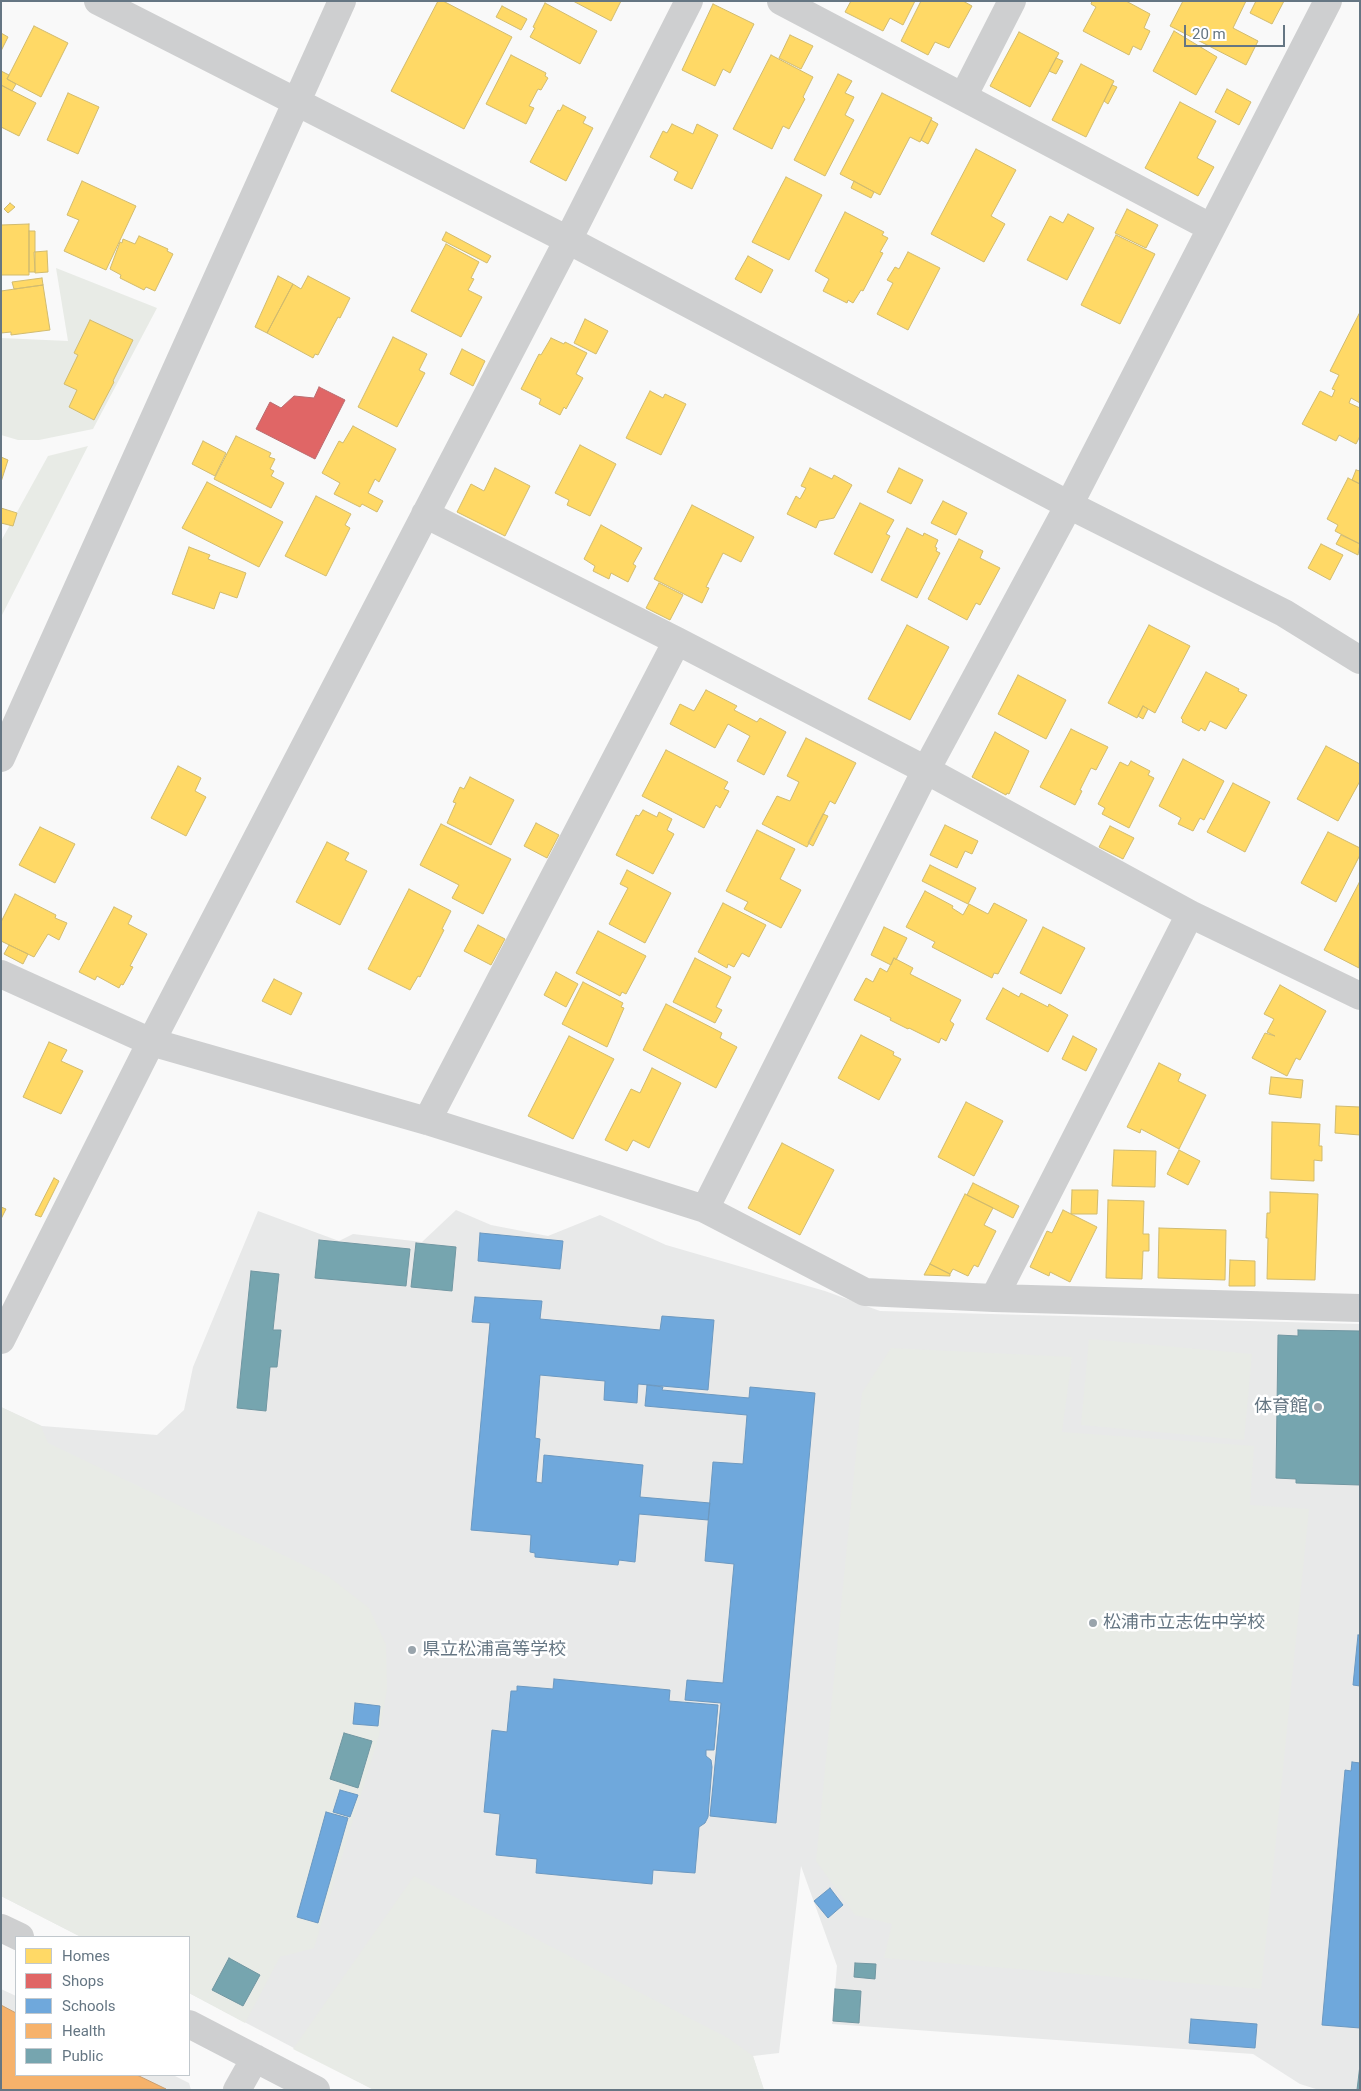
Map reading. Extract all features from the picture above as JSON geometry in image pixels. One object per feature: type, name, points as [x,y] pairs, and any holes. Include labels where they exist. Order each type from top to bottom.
[{"type":"street","points":[[98,1],[568,240],[1069,504],[1284,613],[1360,660]]},
{"type":"street","points":[[1,758],[342,1]]},
{"type":"street","points":[[1,1340],[151,1042],[568,240],[689,1]]},
{"type":"street","points":[[781,1],[1210,227]]},
{"type":"street","points":[[963,97],[1012,1]]},
{"type":"street","points":[[705,1209],[926,770],[1069,504],[1328,1]]},
{"type":"street","points":[[425,514],[677,641],[926,770],[1190,914],[1360,996]]},
{"type":"street","points":[[427,1121],[677,641]]},
{"type":"street","points":[[994,1298],[1190,914]]},
{"type":"street","points":[[1,974],[151,1042],[427,1121],[705,1209],[865,1292],[994,1298],[1360,1308]]},
{"type":"street","points":[[1,1928],[18,1936]]},
{"type":"street","points":[[190,2025],[316,2090]]},
{"type":"street","points":[[237,2090],[255,2058]]},
{"type":"shaded area","points":[[56,268],[157,308],[93,429],[39,440],[18,440],[1,435],[1,338],[68,341]]},
{"type":"shaded area","points":[[88,446],[1,617],[1,541],[48,456]]},
{"type":"shaded area","name":"県立松浦高等学校","points":[[456,1210],[491,1225],[548,1236],[600,1215],[666,1245],[825,1291],[880,1311],[1360,1324],[1360,2090],[1319,2090],[1300,2084],[1253,2054],[832,2024],[837,1966],[801,1866],[779,2053],[753,2056],[764,2090],[374,2090],[190,1994],[190,1936],[79,1936],[1,1896],[1,1407],[42,1426],[157,1435],[184,1410],[193,1367],[258,1211],[339,1241],[353,1234],[422,1242]]},
{"type":"shaded area","points":[[1089,1339],[1252,1354],[1244,1440],[1081,1425]]},
{"type":"shaded area","name":"松浦市立志佐中学校","points":[[891,1348],[1072,1357],[1062,1432],[1254,1446],[1250,1505],[1309,1509],[1261,1989],[884,1958],[892,1924],[855,1915],[816,1861],[862,1393]]},
{"type":"shaded area","points":[[1,1407],[41,1426],[48,1443],[329,1577],[369,1608],[386,1645],[387,1689],[379,1735],[314,1948],[280,1957],[245,2023],[190,1994],[190,1936],[79,1936],[1,1896]]},
{"type":"shaded area","points":[[414,1876],[728,2038],[753,2056],[764,2090],[374,2090],[293,2049]]},
{"type":"shaded area","points":[[1,1989],[15,1996],[15,2076],[175,2076],[189,2083],[191,2090],[1,2090]]},
{"type":"building: Homes","points":[[438,1],[443,1],[512,37],[464,129],[391,91]]},
{"type":"building: Homes","points":[[573,1],[621,1],[611,21]]},
{"type":"building: Homes","points":[[851,1],[915,1],[903,25],[890,18],[883,31],[845,12]]},
{"type":"building: Homes","points":[[921,1],[963,1],[972,6],[949,48],[935,42],[928,55],[901,41]]},
{"type":"building: Homes","points":[[1092,1],[1126,1],[1150,14],[1144,28],[1150,31],[1141,50],[1133,46],[1129,55],[1083,31],[1096,7],[1091,4]]},
{"type":"building: Homes","points":[[1183,1],[1246,1],[1233,28],[1258,41],[1246,65],[1170,26]]},
{"type":"building: Homes","points":[[1256,1],[1284,1],[1272,24],[1250,13]]},
{"type":"building: Homes","points":[[545,3],[597,31],[580,64],[530,37]]},
{"type":"building: Homes","points":[[713,4],[754,24],[730,73],[723,69],[715,86],[682,70]]},
{"type":"building: Homes","points":[[502,6],[527,19],[521,30],[496,17]]},
{"type":"building: Homes","points":[[34,26],[68,43],[41,97],[7,79]]},
{"type":"building: Homes","points":[[1174,31],[1217,57],[1196,95],[1153,71]]},
{"type":"building: Homes","points":[[1019,32],[1059,53],[1030,107],[990,86]]},
{"type":"building: Homes","points":[[1,33],[8,37],[1,51]]},
{"type":"building: Homes","points":[[790,35],[813,46],[801,69],[779,58]]},
{"type":"building: Homes","points":[[511,55],[546,73],[545,76],[548,78],[541,90],[538,89],[529,106],[534,108],[526,124],[486,104]]},
{"type":"building: Homes","points":[[771,55],[813,77],[803,97],[805,99],[789,129],[783,126],[772,149],[733,129]]},
{"type":"building: Homes","points":[[1056,58],[1063,61],[1056,74],[1049,71]]},
{"type":"building: Homes","points":[[1081,64],[1114,81],[1086,137],[1052,120]]},
{"type":"building: Homes","points":[[1,71],[9,75],[7,79],[16,84],[12,91],[1,85]]},
{"type":"building: Homes","points":[[838,74],[852,81],[845,93],[854,97],[845,115],[854,120],[825,176],[794,160]]},
{"type":"building: Homes","points":[[1,85],[36,103],[19,136],[1,127]]},
{"type":"building: Homes","points":[[1112,85],[1117,87],[1108,104],[1104,101]]},
{"type":"building: Homes","points":[[1227,89],[1251,102],[1239,125],[1215,112]]},
{"type":"building: Homes","points":[[68,93],[99,107],[78,154],[47,140]]},
{"type":"building: Homes","points":[[882,93],[932,118],[920,142],[910,137],[880,195],[840,174]]},
{"type":"building: Homes","points":[[1180,102],[1216,121],[1197,158],[1214,167],[1198,196],[1145,168]]},
{"type":"building: Homes","points":[[563,105],[586,117],[583,123],[593,128],[566,181],[530,162],[558,110],[560,111]]},
{"type":"building: Homes","points":[[931,120],[938,124],[928,144],[921,140]]},
{"type":"building: Homes","points":[[672,124],[693,134],[697,124],[718,135],[692,189],[674,180],[678,172],[650,157],[663,131],[667,133]]},
{"type":"building: Homes","points":[[976,149],[1016,170],[991,216],[1005,224],[984,262],[931,234]]},
{"type":"building: Homes","points":[[786,177],[822,195],[789,260],[752,242]]},
{"type":"building: Homes","points":[[82,181],[136,206],[106,270],[64,251],[79,220],[67,215]]},
{"type":"building: Homes","points":[[854,181],[874,192],[871,198],[851,188]]},
{"type":"building: Homes","points":[[10,203],[15,207],[8,213],[4,209]]},
{"type":"building: Homes","points":[[1127,209],[1158,225],[1146,248],[1115,233]]},
{"type":"building: Homes","points":[[845,212],[884,232],[882,235],[888,238],[880,252],[883,253],[863,291],[861,290],[853,303],[848,300],[847,303],[823,291],[829,279],[815,271]]},
{"type":"building: Homes","points":[[1068,214],[1094,228],[1067,280],[1027,260],[1050,216],[1063,223]]},
{"type":"building: Homes","points":[[29,224],[29,275],[1,275],[1,225]]},
{"type":"building: Homes","points":[[29,231],[35,231],[35,272],[29,272]]},
{"type":"building: Homes","points":[[446,232],[491,256],[487,263],[442,240]]},
{"type":"building: Homes","points":[[1116,235],[1155,254],[1120,324],[1081,305]]},
{"type":"building: Homes","points":[[139,236],[168,249],[167,251],[173,254],[155,291],[146,287],[144,290],[120,278],[121,275],[110,269],[120,242],[122,243],[123,239],[135,244]]},
{"type":"building: Homes","points":[[446,244],[479,262],[471,278],[474,279],[468,290],[482,297],[461,337],[411,311]]},
{"type":"building: Homes","points":[[47,251],[48,272],[35,273],[34,252]]},
{"type":"building: Homes","points":[[908,252],[940,268],[908,330],[877,314],[893,283],[887,280],[895,267],[899,269]]},
{"type":"building: Homes","points":[[748,256],[773,270],[761,293],[735,279]]},
{"type":"building: Homes","points":[[278,276],[293,284],[267,333],[255,327]]},
{"type":"building: Homes","points":[[308,276],[350,298],[318,355],[315,354],[313,358],[267,333],[293,284],[301,289]]},
{"type":"building: Homes","points":[[42,278],[43,285],[14,289],[12,282]]},
{"type":"building: Homes","points":[[43,285],[50,330],[11,335],[11,332],[1,333],[1,291]]},
{"type":"building: Homes","points":[[1360,312],[1360,403],[1351,398],[1349,403],[1360,408],[1360,436],[1356,444],[1339,435],[1336,441],[1302,424],[1320,391],[1332,397],[1335,390],[1332,389],[1339,375],[1330,371]]},
{"type":"building: Homes","points":[[585,319],[608,331],[596,354],[574,343]]},
{"type":"building: Homes","points":[[90,320],[133,340],[94,420],[69,407],[77,390],[64,384],[78,355],[74,353]]},
{"type":"building: Homes","points":[[393,337],[427,354],[419,370],[425,373],[397,427],[358,407]]},
{"type":"building: Homes","points":[[551,338],[564,344],[565,342],[587,353],[576,374],[583,378],[566,409],[564,407],[560,415],[539,404],[541,399],[521,389],[539,354],[541,355]]},
{"type":"building: Homes","points":[[462,349],[485,361],[473,386],[450,374]]},
{"type":"building: Homes","points":[[650,391],[663,398],[665,394],[686,404],[661,455],[626,438]]},
{"type":"building: Homes","points":[[353,426],[396,449],[379,482],[375,479],[368,493],[383,501],[377,512],[362,504],[360,507],[334,494],[340,483],[322,473],[339,441],[343,443]]},
{"type":"building: Homes","points":[[236,436],[271,453],[269,457],[275,459],[270,469],[274,471],[271,476],[284,483],[271,508],[214,479]]},
{"type":"building: Homes","points":[[203,441],[226,453],[215,476],[192,464]]},
{"type":"building: Homes","points":[[580,445],[616,464],[590,516],[567,505],[569,500],[555,493]]},
{"type":"building: Homes","points":[[1,457],[8,460],[1,482]]},
{"type":"building: Homes","points":[[495,468],[530,486],[505,536],[457,512],[471,484],[484,491]]},
{"type":"building: Homes","points":[[810,468],[832,479],[834,475],[852,485],[834,518],[819,521],[816,528],[787,514],[796,496],[800,499],[806,488],[801,486]]},
{"type":"building: Homes","points":[[899,468],[923,480],[911,504],[887,492]]},
{"type":"building: Homes","points":[[1356,470],[1360,471],[1360,484],[1352,480]]},
{"type":"building: Homes","points":[[1348,478],[1360,484],[1360,544],[1335,531],[1338,525],[1327,519]]},
{"type":"building: Homes","points":[[207,482],[283,522],[259,567],[182,528]]},
{"type":"building: Homes","points":[[316,496],[351,514],[345,525],[350,528],[326,576],[285,556]]},
{"type":"building: Homes","points":[[943,501],[967,513],[956,535],[931,523]]},
{"type":"building: Homes","points":[[860,503],[894,520],[886,534],[890,536],[872,573],[834,554]]},
{"type":"building: Homes","points":[[692,505],[754,537],[741,562],[723,553],[706,587],[709,588],[702,603],[654,579]]},
{"type":"building: Homes","points":[[1,508],[17,513],[13,526],[1,523]]},
{"type":"building: Homes","points":[[601,525],[642,548],[633,564],[636,566],[628,582],[611,573],[609,579],[593,571],[595,566],[584,559]]},
{"type":"building: Homes","points":[[907,528],[923,536],[924,533],[938,540],[935,547],[937,548],[936,551],[940,553],[917,598],[881,580]]},
{"type":"building: Homes","points":[[1341,535],[1360,544],[1358,555],[1336,544]]},
{"type":"building: Homes","points":[[959,539],[983,551],[980,558],[1000,568],[980,605],[976,603],[967,620],[928,599]]},
{"type":"building: Homes","points":[[1321,544],[1343,555],[1330,580],[1308,568]]},
{"type":"building: Homes","points":[[189,547],[210,555],[208,559],[246,573],[237,598],[220,592],[214,609],[172,594]]},
{"type":"building: Homes","points":[[659,583],[683,595],[670,620],[646,608]]},
{"type":"building: Homes","points":[[907,625],[949,647],[910,720],[868,699]]},
{"type":"building: Homes","points":[[1149,625],[1190,646],[1155,713],[1143,706],[1137,718],[1108,703]]},
{"type":"building: Homes","points":[[1206,672],[1247,695],[1226,729],[1210,721],[1205,731],[1201,728],[1199,731],[1182,722],[1181,718]]},
{"type":"building: Homes","points":[[1018,675],[1066,700],[1046,739],[998,714]]},
{"type":"building: Homes","points":[[706,690],[737,706],[734,710],[757,722],[760,718],[786,732],[764,775],[737,761],[750,736],[728,724],[715,748],[670,724],[680,704],[694,711]]},
{"type":"building: Homes","points":[[1143,706],[1148,709],[1143,719],[1138,716]]},
{"type":"building: Homes","points":[[1071,729],[1108,747],[1096,770],[1091,768],[1075,805],[1040,787]]},
{"type":"building: Homes","points":[[995,732],[1029,751],[1009,794],[1007,793],[1006,795],[972,777]]},
{"type":"building: Homes","points":[[806,738],[856,763],[835,804],[830,801],[807,847],[762,824],[777,796],[790,801],[799,782],[787,776]]},
{"type":"building: Homes","points":[[1326,746],[1360,764],[1360,781],[1338,821],[1297,799]]},
{"type":"building: Homes","points":[[666,750],[728,782],[724,789],[729,791],[720,808],[716,805],[704,828],[642,796]]},
{"type":"building: Homes","points":[[1183,759],[1224,781],[1204,820],[1200,818],[1193,831],[1178,824],[1181,818],[1159,806]]},
{"type":"building: Homes","points":[[1131,761],[1150,771],[1148,775],[1154,778],[1129,828],[1102,814],[1105,808],[1098,804],[1120,762],[1128,766]]},
{"type":"building: Homes","points":[[178,766],[201,778],[195,791],[206,797],[186,836],[151,818]]},
{"type":"building: Homes","points":[[470,777],[514,800],[491,845],[447,823],[456,803],[453,802],[460,787],[464,789]]},
{"type":"building: Homes","points":[[1233,783],[1270,802],[1245,852],[1207,832]]},
{"type":"building: Homes","points":[[643,810],[657,817],[659,812],[672,819],[667,830],[674,834],[653,874],[616,855],[636,815],[639,816]]},
{"type":"building: Homes","points":[[823,814],[828,816],[813,846],[808,843]]},
{"type":"building: Homes","points":[[536,823],[559,835],[547,858],[524,846]]},
{"type":"building: Homes","points":[[441,824],[511,859],[483,914],[452,898],[459,885],[420,865]]},
{"type":"building: Homes","points":[[945,825],[978,841],[972,854],[965,851],[957,868],[930,855]]},
{"type":"building: Homes","points":[[1110,826],[1134,838],[1123,859],[1099,847]]},
{"type":"building: Homes","points":[[40,827],[75,844],[55,883],[19,865]]},
{"type":"building: Homes","points":[[757,830],[795,849],[780,879],[801,890],[781,928],[744,909],[748,902],[726,891]]},
{"type":"building: Homes","points":[[1328,832],[1360,848],[1360,855],[1336,902],[1301,883]]},
{"type":"building: Homes","points":[[327,842],[349,853],[345,860],[367,871],[340,925],[296,902]]},
{"type":"building: Homes","points":[[930,865],[976,888],[968,904],[922,881]]},
{"type":"building: Homes","points":[[627,870],[671,893],[645,943],[609,924],[628,888],[620,884]]},
{"type":"building: Homes","points":[[1360,884],[1359,968],[1324,950]]},
{"type":"building: Homes","points":[[409,889],[451,911],[442,929],[444,930],[420,977],[418,976],[410,990],[368,969]]},
{"type":"building: Homes","points":[[925,891],[953,906],[952,908],[963,915],[969,904],[988,914],[994,903],[1027,920],[998,974],[994,973],[992,978],[932,947],[935,942],[906,927]]},
{"type":"building: Homes","points":[[15,894],[56,915],[55,918],[67,923],[59,940],[48,934],[34,957],[1,941],[1,922]]},
{"type":"building: Homes","points":[[723,903],[766,925],[749,957],[742,953],[734,967],[728,964],[727,968],[698,952]]},
{"type":"building: Homes","points":[[114,907],[132,916],[128,924],[147,934],[130,966],[133,967],[123,985],[121,984],[119,988],[97,976],[95,980],[79,972]]},
{"type":"building: Homes","points":[[478,925],[505,939],[491,965],[464,951]]},
{"type":"building: Homes","points":[[884,927],[907,938],[896,960],[894,958],[891,965],[871,955]]},
{"type":"building: Homes","points":[[1043,927],[1085,948],[1061,994],[1020,973]]},
{"type":"building: Homes","points":[[598,931],[646,956],[626,994],[622,992],[620,996],[576,973]]},
{"type":"building: Homes","points":[[9,945],[28,954],[23,964],[4,954]]},
{"type":"building: Homes","points":[[695,958],[731,977],[716,1007],[722,1010],[715,1023],[673,1002]]},
{"type":"building: Homes","points":[[894,958],[913,968],[910,974],[961,1000],[950,1021],[954,1024],[946,1041],[941,1038],[939,1043],[890,1020],[891,1018],[854,1000],[866,978],[873,982],[880,968],[887,972]]},
{"type":"building: Homes","points":[[556,972],[578,984],[566,1007],[544,995]]},
{"type":"building: Homes","points":[[274,979],[302,993],[291,1015],[262,1001]]},
{"type":"building: Homes","points":[[583,982],[623,1003],[621,1007],[624,1008],[607,1047],[562,1024]]},
{"type":"building: Homes","points":[[1280,985],[1326,1011],[1300,1060],[1296,1058],[1287,1076],[1252,1058],[1265,1033],[1275,1036],[1267,1032],[1274,1019],[1264,1014]]},
{"type":"building: Homes","points":[[1003,988],[1019,997],[1021,993],[1048,1007],[1049,1004],[1068,1015],[1048,1052],[986,1019]]},
{"type":"building: Homes","points":[[666,1004],[722,1033],[720,1038],[737,1047],[716,1088],[643,1050]]},
{"type":"building: Homes","points":[[861,1035],[894,1052],[893,1055],[901,1059],[879,1100],[838,1078]]},
{"type":"building: Homes","points":[[569,1036],[614,1059],[573,1139],[528,1116]]},
{"type":"building: Homes","points":[[1073,1036],[1097,1049],[1086,1071],[1062,1059]]},
{"type":"building: Homes","points":[[49,1042],[67,1050],[61,1061],[83,1071],[61,1114],[23,1097]]},
{"type":"building: Homes","points":[[1159,1063],[1181,1074],[1178,1081],[1206,1095],[1179,1149],[1141,1129],[1140,1133],[1127,1127]]},
{"type":"building: Homes","points":[[652,1068],[681,1083],[649,1148],[633,1140],[627,1151],[605,1140],[631,1089],[640,1093]]},
{"type":"building: Homes","points":[[1271,1077],[1303,1080],[1301,1098],[1269,1094]]},
{"type":"building: Homes","points":[[966,1102],[1003,1121],[974,1176],[938,1157]]},
{"type":"building: Homes","points":[[1336,1106],[1360,1107],[1360,1135],[1335,1133]]},
{"type":"building: Homes","points":[[1272,1122],[1320,1124],[1319,1146],[1322,1146],[1322,1161],[1314,1160],[1314,1181],[1271,1179]]},
{"type":"building: Homes","points":[[782,1143],[834,1170],[800,1235],[748,1208]]},
{"type":"building: Homes","points":[[1114,1150],[1156,1151],[1155,1187],[1112,1186]]},
{"type":"building: Homes","points":[[1179,1150],[1200,1161],[1188,1185],[1167,1174]]},
{"type":"building: Homes","points":[[54,1178],[59,1181],[41,1217],[35,1215]]},
{"type":"building: Homes","points":[[973,1183],[1019,1206],[1013,1218],[967,1195]]},
{"type":"building: Homes","points":[[1072,1190],[1098,1190],[1097,1214],[1071,1214]]},
{"type":"building: Homes","points":[[1270,1192],[1318,1194],[1315,1280],[1267,1279],[1268,1238],[1266,1238],[1267,1213],[1270,1213]]},
{"type":"building: Homes","points":[[965,1194],[993,1208],[984,1225],[996,1231],[978,1267],[974,1265],[968,1276],[953,1269],[950,1274],[930,1264]]},
{"type":"building: Homes","points":[[1108,1200],[1144,1201],[1143,1234],[1149,1234],[1149,1251],[1143,1251],[1142,1279],[1106,1278]]},
{"type":"building: Homes","points":[[1,1207],[6,1209],[1,1219]]},
{"type":"building: Homes","points":[[1063,1210],[1097,1227],[1070,1282],[1050,1272],[1049,1276],[1030,1267],[1047,1231],[1052,1233]]},
{"type":"building: Homes","points":[[1159,1228],[1226,1230],[1225,1280],[1158,1278]]},
{"type":"building: Homes","points":[[1230,1260],[1255,1261],[1255,1286],[1229,1286]]},
{"type":"building: Homes","points":[[930,1264],[950,1274],[950,1276],[924,1275]]},
{"type":"building: Shops","points":[[319,387],[345,400],[315,459],[256,429],[270,402],[281,408],[294,396],[314,398]]},
{"type":"building: Schools","points":[[480,1233],[563,1241],[560,1269],[478,1261]]},
{"type":"building: Schools","points":[[475,1297],[542,1301],[540,1319],[660,1330],[662,1316],[714,1320],[708,1390],[638,1384],[637,1403],[604,1400],[605,1381],[540,1375],[535,1438],[540,1439],[536,1482],[542,1483],[544,1455],[643,1465],[640,1497],[710,1503],[708,1520],[639,1514],[635,1562],[619,1560],[618,1565],[535,1557],[535,1553],[530,1552],[531,1535],[471,1530],[490,1323],[472,1322]]},
{"type":"building: Schools","points":[[647,1385],[663,1387],[662,1390],[749,1398],[750,1387],[815,1393],[776,1823],[710,1816],[721,1703],[685,1700],[687,1680],[723,1683],[734,1564],[705,1561],[713,1462],[743,1464],[747,1415],[645,1406]]},
{"type":"building: Schools","points":[[1358,1635],[1360,1635],[1360,1686],[1353,1685]]},
{"type":"building: Schools","points":[[554,1679],[670,1690],[669,1701],[718,1705],[714,1750],[706,1750],[706,1756],[711,1760],[712,1767],[708,1817],[705,1823],[699,1827],[695,1873],[653,1870],[652,1884],[536,1873],[537,1859],[496,1855],[500,1814],[484,1812],[492,1730],[507,1732],[511,1691],[517,1691],[517,1686],[553,1689]]},
{"type":"building: Schools","points":[[355,1703],[380,1706],[378,1726],[353,1724]]},
{"type":"building: Schools","points":[[1352,1762],[1360,1763],[1360,2028],[1322,2025],[1345,1770],[1351,1771]]},
{"type":"building: Schools","points":[[340,1790],[358,1795],[350,1817],[333,1812]]},
{"type":"building: Schools","points":[[326,1812],[348,1818],[318,1923],[297,1917]]},
{"type":"building: Schools","points":[[830,1888],[843,1905],[828,1918],[814,1901]]},
{"type":"building: Schools","points":[[1191,2019],[1257,2024],[1255,2048],[1189,2043]]},
{"type":"building: Health","points":[[1,2005],[15,2012],[15,2076],[139,2076],[166,2089],[1,2090]]},
{"type":"building: Public","points":[[319,1240],[410,1249],[406,1286],[315,1278]]},
{"type":"building: Public","points":[[416,1243],[456,1247],[452,1291],[411,1287]]},
{"type":"building: Public","points":[[251,1271],[279,1274],[273,1330],[281,1330],[277,1367],[270,1367],[266,1411],[237,1408]]},
{"type":"building: Public","name":"体育館","points":[[1298,1330],[1360,1331],[1360,1485],[1296,1483],[1296,1479],[1276,1478],[1278,1335],[1298,1336]]},
{"type":"building: Public","points":[[344,1733],[372,1741],[358,1788],[330,1779]]},
{"type":"building: Public","points":[[229,1958],[260,1975],[243,2006],[212,1990]]},
{"type":"building: Public","points":[[855,1963],[876,1964],[875,1979],[854,1977]]},
{"type":"building: Public","points":[[835,1989],[861,1991],[859,2023],[833,2021]]},
{"type":"building: Public","points":[[1360,2065],[1360,2090],[1357,2090]]},
{"type":"place","name":"体育館","points":[[1318,1407]]},
{"type":"place","name":"松浦市立志佐中学校","points":[[1093,1623]]},
{"type":"place","name":"県立松浦高等学校","points":[[412,1650]]}]
